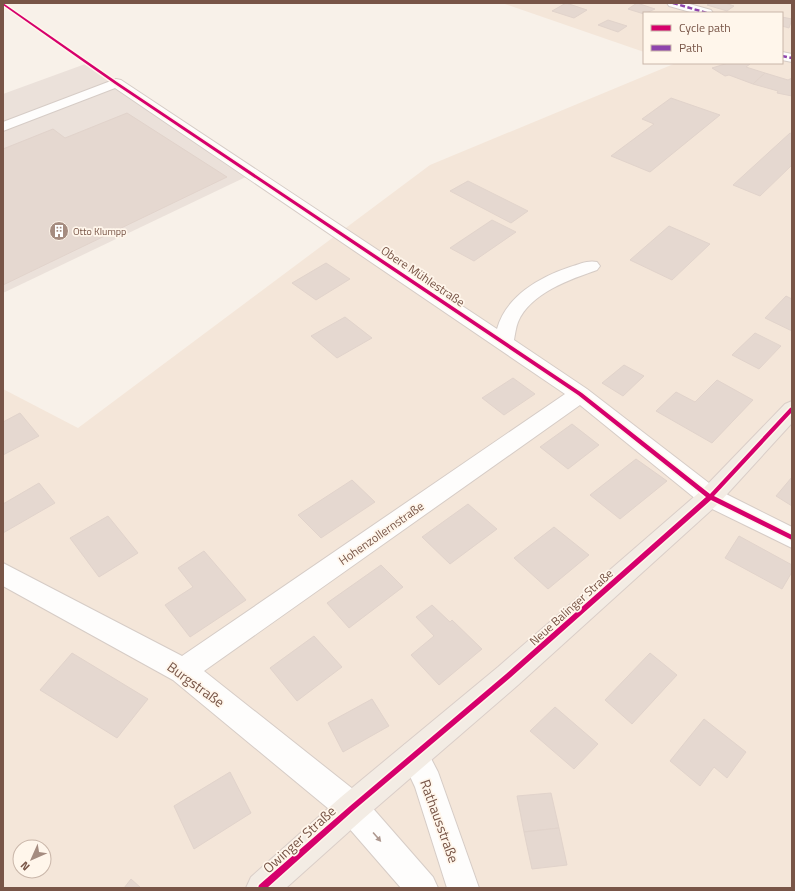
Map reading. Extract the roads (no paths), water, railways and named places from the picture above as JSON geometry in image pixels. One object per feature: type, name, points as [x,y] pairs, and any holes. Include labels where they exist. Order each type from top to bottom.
[{"type":"main road","name":"Neue Balinger Straße","points":[[352,808],[508,676],[710,497],[792,409]]},
{"type":"main road","name":"Owinger Straße","points":[[262,888],[352,808]]},
{"type":"street","points":[[673,3],[704,12]]},
{"type":"street","name":"Obere Mühlestraße","points":[[3,127],[116,83],[580,394],[710,497],[792,538]]},
{"type":"street","points":[[503,342],[509,320],[524,300],[554,279],[591,266]]},
{"type":"street","name":"Hohenzollernstraße","points":[[183,671],[580,394]]},
{"type":"street","name":"Burgstraße","points":[[3,574],[183,671],[352,808]]},
{"type":"street","name":"Rathausstraße","points":[[414,755],[428,782],[463,888]]},
{"type":"street","points":[[352,808],[422,888]]},
{"type":"place","name":"Otto Klumpp","points":[[59,231]]}]
